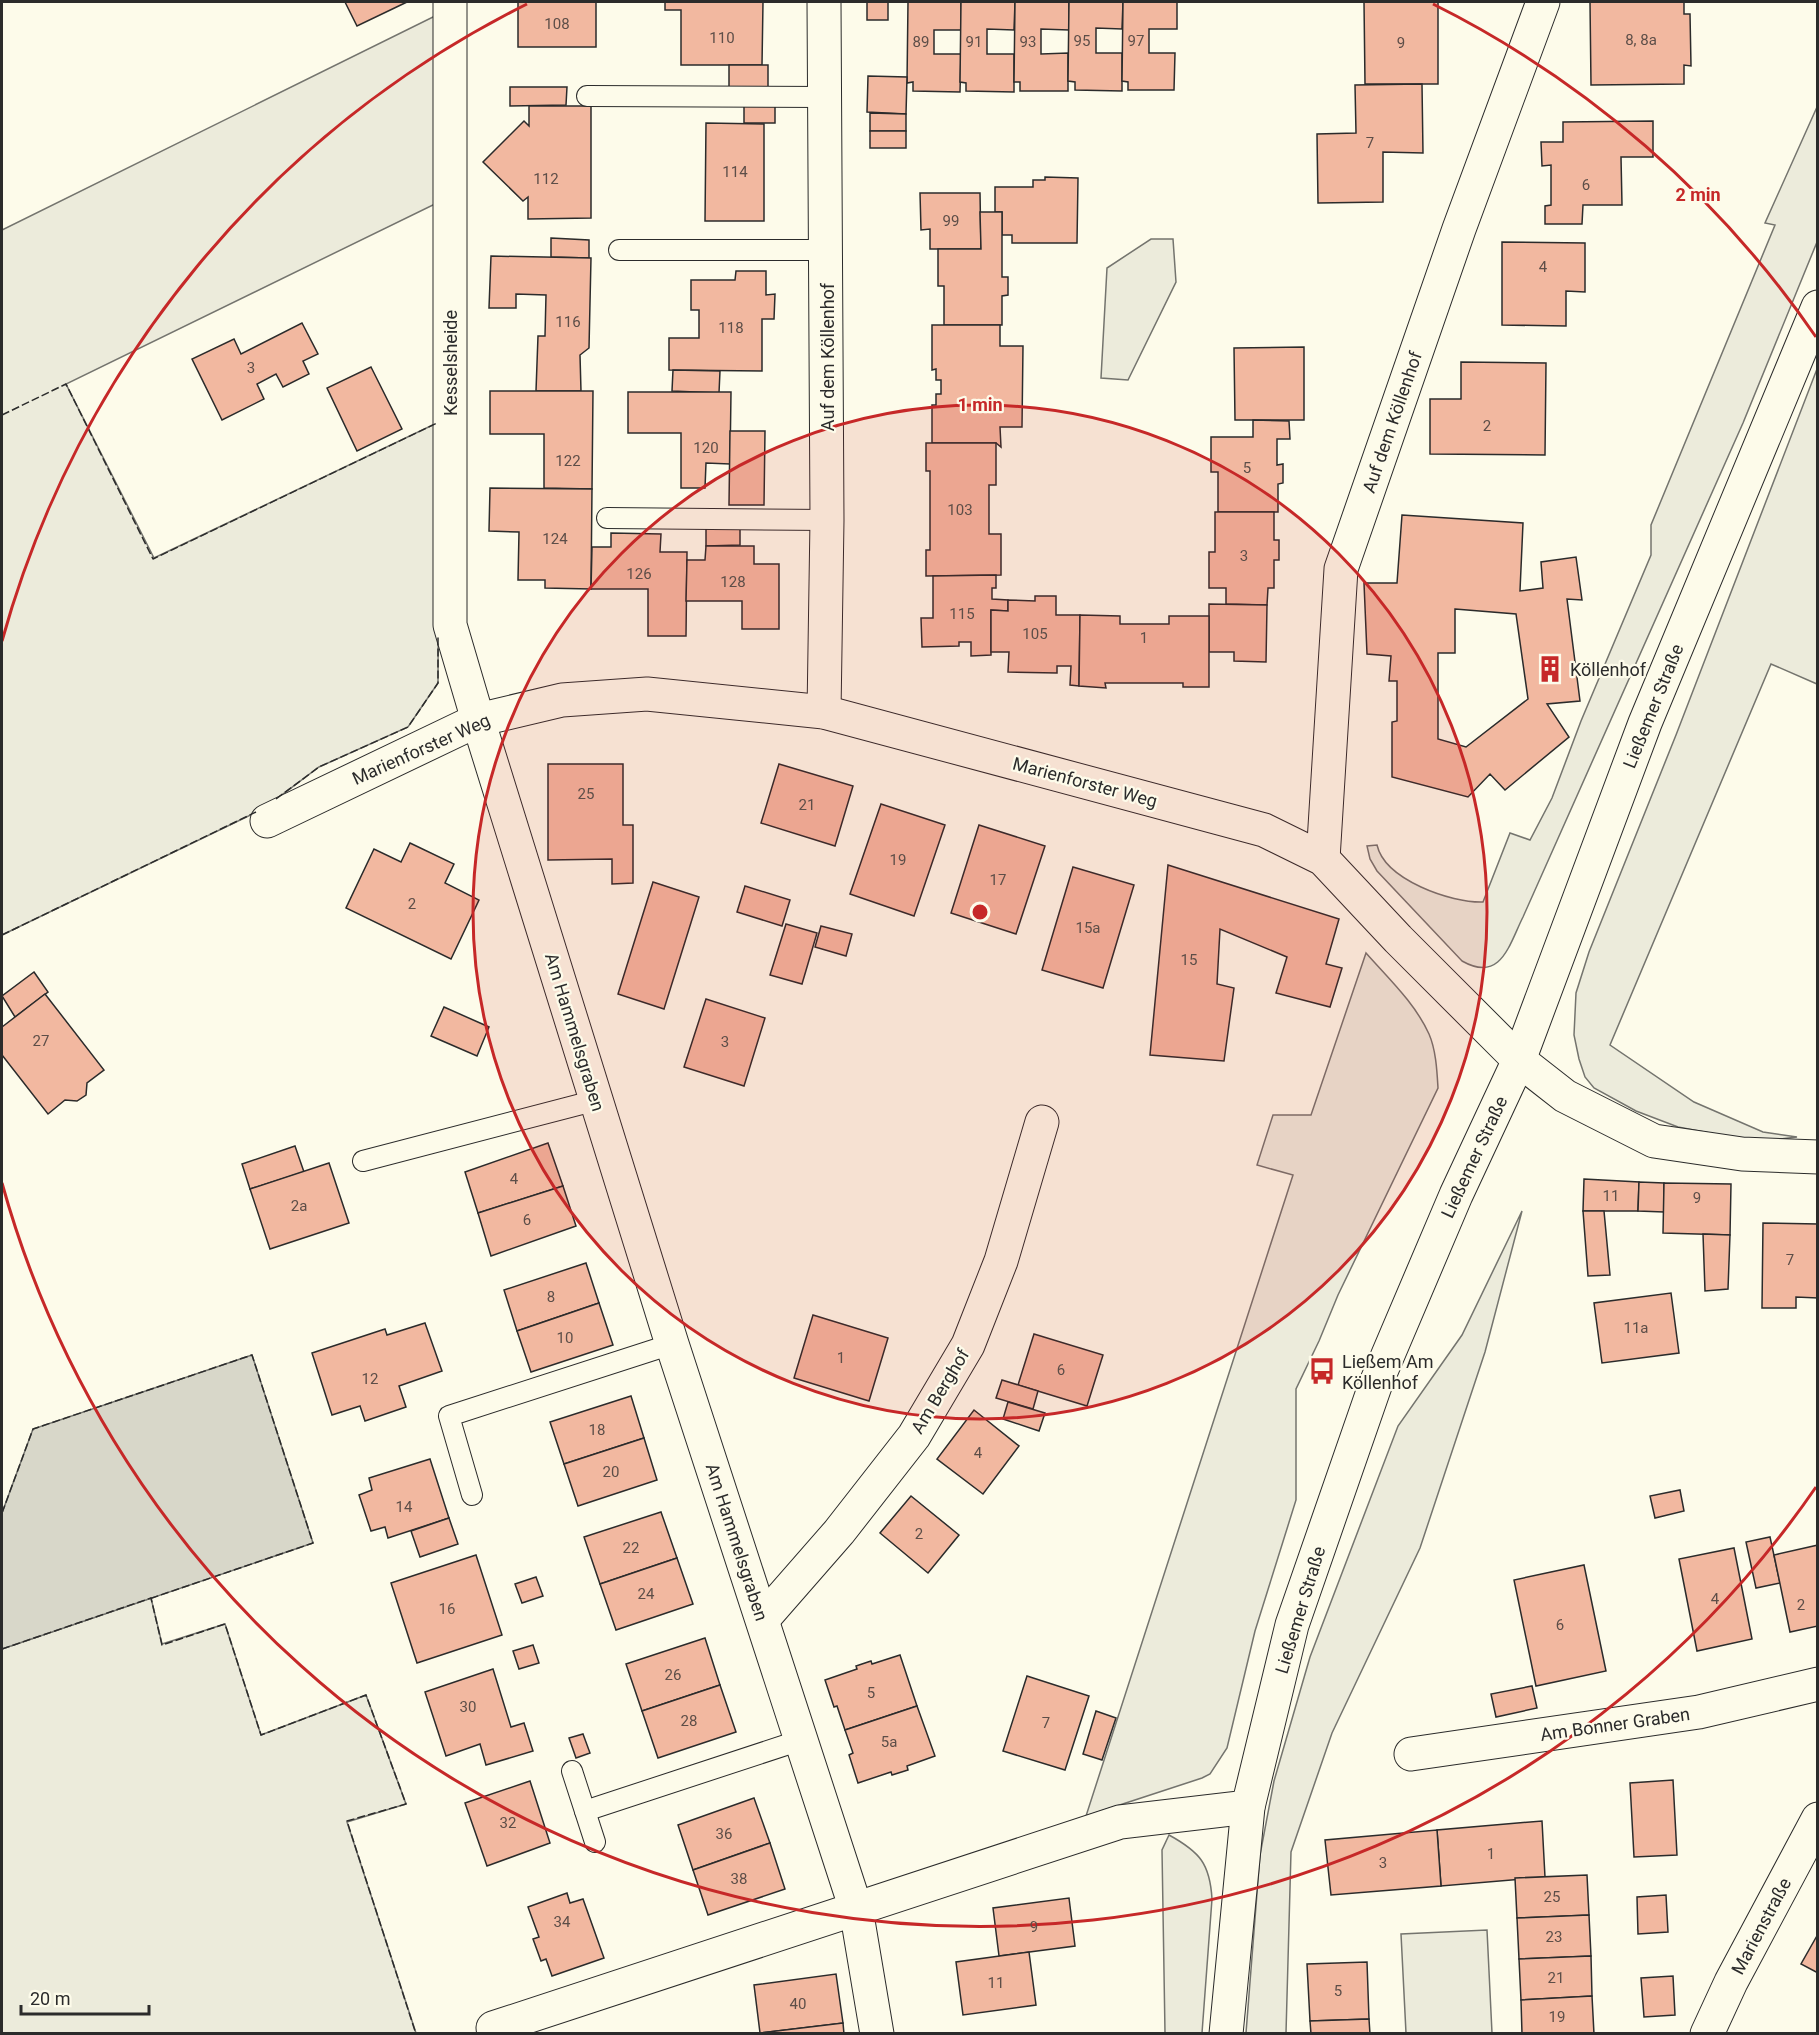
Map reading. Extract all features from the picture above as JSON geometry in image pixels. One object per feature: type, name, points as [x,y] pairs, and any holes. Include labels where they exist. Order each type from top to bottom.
[{"type":"street","name":"Kesselsheide","points":[[450,2],[450,625],[478,720]]},
{"type":"street","name":"Auf dem Köllenhof","points":[[824,2],[828,520],[824,712]]},
{"type":"street","name":"Auf dem Köllenhof","points":[[1323,860],[1341,569],[1458,229],[1543,2]]},
{"type":"street","name":"Ließemer Straße","points":[[1226,2034],[1248,1807],[1292,1625],[1376,1383],[1455,1195],[1519,1060],[1645,723],[1818,307]]},
{"type":"street","name":"Marienforster Weg","points":[[267,821],[478,720],[562,700],[647,694],[824,712],[1264,830],[1323,860],[1519,1060],[1565,1096],[1654,1141],[1742,1154],[1818,1156]]},
{"type":"street","name":"Am Hammelsgraben","points":[[478,720],[672,1344],[856,1909],[877,2034]]},
{"type":"street","name":"Am Berghof","points":[[763,1619],[839,1532],[914,1436],[968,1345],[1001,1261],[1042,1122]]},
{"type":"street","name":"Am Bonner Graben","points":[[1411,1754],[1699,1712],[1818,1684]]},
{"type":"street","points":[[493,2028],[1120,1822],[1248,1807]]},
{"type":"street","name":"Marienstraße","points":[[1707,2034],[1731,1982],[1818,1819]]},
{"type":"lane","points":[[587,96],[825,97]]},
{"type":"lane","points":[[619,250],[826,250]]},
{"type":"lane","points":[[608,518],[828,520]]},
{"type":"lane","points":[[363,1161],[597,1100]]},
{"type":"lane","points":[[472,1495],[449,1416],[672,1344]]},
{"type":"lane","points":[[585,1811],[801,1740]]},
{"type":"lane","points":[[572,1772],[595,1842]]},
{"type":"shaded area","points":[[435,16],[435,204],[66,384],[154,558],[439,422],[438,683],[408,727],[319,767],[263,809],[2,935],[2,230]]},
{"type":"shaded area","points":[[1817,107],[1817,242],[1743,423],[1513,939],[1502,958],[1495,964],[1475,967],[1462,961],[1377,871],[1370,859],[1367,846],[1377,845],[1383,858],[1392,869],[1421,887],[1454,898],[1483,902],[1510,833],[1530,840],[1552,798],[1581,721],[1651,555],[1651,525],[1775,225],[1765,223]]},
{"type":"shaded area","points":[[1151,239],[1173,239],[1176,282],[1128,380],[1101,378],[1107,268]]},
{"type":"shaded area","points":[[1817,369],[1817,684],[1771,664],[1610,1045],[1694,1102],[1763,1132],[1797,1137],[1757,1142],[1678,1127],[1636,1111],[1594,1088],[1585,1077],[1574,1035],[1576,993],[1589,952],[1676,735]]},
{"type":"shaded area","points":[[1366,953],[1400,991],[1429,1034],[1436,1061],[1438,1088],[1338,1295],[1296,1389],[1296,1500],[1255,1631],[1227,1748],[1210,1774],[1202,1778],[1086,1816],[1293,1175],[1257,1165],[1273,1115],[1311,1115]]},
{"type":"shaded area","points":[[1522,1211],[1485,1352],[1420,1548],[1332,1733],[1291,1852],[1286,2033],[1246,2033],[1260,1855],[1274,1781],[1310,1657],[1398,1426],[1462,1335]]},
{"type":"shaded area","points":[[252,1355],[313,1543],[2,1649],[2,1513],[33,1429]]},
{"type":"shaded area","points":[[151,1598],[162,1644],[225,1624],[261,1735],[366,1695],[406,1804],[347,1822],[416,2033],[2,2033],[2,1649]]},
{"type":"shaded area","points":[[1169,1835],[1196,1853],[1206,1868],[1211,1887],[1202,2033],[1165,2033],[1162,1850]]},
{"type":"shaded area","points":[[1487,1930],[1492,2033],[1406,2033],[1401,1934]]},
{"type":"building","points":[[345,2],[407,2],[357,26]]},
{"type":"building","points":[[518,2],[596,2],[596,47],[518,47]]},
{"type":"building","points":[[665,2],[763,2],[762,65],[681,65],[681,10],[665,10]]},
{"type":"building","points":[[867,2],[888,2],[888,20],[867,20]]},
{"type":"building","points":[[908,2],[961,2],[961,30],[934,30],[934,54],[961,54],[960,92],[913,91],[913,82],[907,83]]},
{"type":"building","points":[[961,2],[1015,2],[1014,30],[987,29],[987,54],[1014,54],[1014,92],[966,91],[966,83],[960,82]]},
{"type":"building","points":[[1015,2],[1069,2],[1069,30],[1041,29],[1041,54],[1068,53],[1068,91],[1020,91],[1020,82],[1014,82]]},
{"type":"building","points":[[1069,2],[1123,2],[1122,29],[1096,28],[1096,53],[1122,53],[1122,91],[1075,90],[1075,82],[1068,81]]},
{"type":"building","points":[[1123,2],[1177,2],[1177,29],[1149,29],[1149,53],[1175,53],[1174,90],[1128,90],[1128,82],[1122,81]]},
{"type":"building","points":[[1364,2],[1438,2],[1438,84],[1365,84]]},
{"type":"building","points":[[1590,2],[1684,2],[1684,14],[1690,14],[1691,66],[1684,65],[1684,84],[1591,85]]},
{"type":"building","points":[[729,65],[768,65],[768,88],[729,88]]},
{"type":"building","points":[[868,76],[907,77],[906,114],[867,112]]},
{"type":"building","points":[[1422,84],[1423,153],[1383,152],[1383,202],[1318,203],[1317,134],[1356,133],[1355,85]]},
{"type":"building","points":[[510,87],[567,87],[566,105],[510,106]]},
{"type":"building","points":[[529,106],[591,106],[591,218],[528,219],[528,197],[523,201],[483,162],[524,121],[529,126]]},
{"type":"building","points":[[744,106],[775,106],[775,123],[744,123]]},
{"type":"building","points":[[870,113],[906,114],[906,131],[870,131]]},
{"type":"building","points":[[1653,121],[1653,157],[1621,157],[1622,205],[1583,205],[1582,224],[1545,224],[1545,206],[1551,205],[1551,165],[1542,166],[1541,142],[1563,142],[1563,122]]},
{"type":"building","points":[[706,123],[764,124],[764,221],[705,221]]},
{"type":"building","points":[[870,131],[906,131],[906,148],[870,148]]},
{"type":"building","points":[[1045,177],[1078,178],[1077,243],[1012,243],[1012,235],[1002,235],[1002,212],[995,212],[995,187],[1033,187],[1033,180],[1045,180]]},
{"type":"building","points":[[920,193],[980,193],[981,249],[930,249],[930,229],[921,230]]},
{"type":"building","points":[[980,212],[1002,212],[1002,277],[1008,277],[1008,295],[1002,296],[1002,325],[944,325],[944,286],[938,286],[938,249],[981,249]]},
{"type":"building","points":[[551,238],[589,240],[589,258],[551,257]]},
{"type":"building","points":[[1502,242],[1585,243],[1585,292],[1566,291],[1566,326],[1502,325]]},
{"type":"building","points":[[491,256],[591,258],[589,348],[580,355],[581,391],[536,391],[538,336],[545,336],[546,295],[516,294],[516,308],[489,308]]},
{"type":"building","points":[[736,271],[766,271],[766,295],[775,294],[774,319],[762,319],[762,371],[669,370],[669,338],[699,338],[699,310],[691,310],[691,280],[735,280]]},
{"type":"building","points":[[302,323],[318,354],[303,361],[309,374],[283,387],[276,374],[257,384],[264,399],[222,420],[192,359],[234,339],[241,354]]},
{"type":"building","points":[[932,325],[1000,325],[1000,346],[1023,346],[1022,427],[1000,427],[1001,447],[996,443],[932,443],[932,405],[936,405],[936,394],[941,394],[941,380],[936,380],[936,369],[932,370]]},
{"type":"building","points":[[1304,347],[1304,420],[1235,420],[1234,348]]},
{"type":"building","points":[[1461,362],[1546,363],[1545,455],[1430,454],[1430,399],[1461,399]]},
{"type":"building","points":[[371,367],[402,429],[357,451],[327,388]]},
{"type":"building","points":[[673,370],[720,371],[719,393],[672,391]]},
{"type":"building","points":[[490,391],[593,391],[592,489],[544,488],[544,434],[490,434]]},
{"type":"building","points":[[628,392],[731,392],[730,464],[706,463],[705,488],[681,488],[681,433],[628,433]]},
{"type":"building","points":[[1253,420],[1289,421],[1290,439],[1277,439],[1277,465],[1283,464],[1283,483],[1278,484],[1278,512],[1218,512],[1218,472],[1211,472],[1211,437],[1253,437]]},
{"type":"building","points":[[730,431],[765,431],[764,505],[729,505]]},
{"type":"building","points":[[926,443],[996,443],[996,485],[989,485],[989,534],[1001,534],[1001,575],[926,576],[926,550],[930,550],[930,471],[926,471]]},
{"type":"building","points":[[490,488],[592,489],[591,589],[545,588],[545,580],[518,580],[519,532],[489,531]]},
{"type":"building","points":[[1215,512],[1274,512],[1274,540],[1279,540],[1279,560],[1274,560],[1274,588],[1268,588],[1267,605],[1226,604],[1226,588],[1209,588],[1209,552],[1215,552]]},
{"type":"building","name":"Köllenhof","points":[[1402,515],[1523,523],[1520,591],[1543,588],[1541,562],[1576,557],[1582,600],[1567,599],[1580,701],[1547,704],[1569,737],[1505,790],[1490,774],[1468,797],[1392,777],[1392,722],[1397,721],[1397,681],[1389,681],[1391,656],[1367,654],[1364,583],[1397,583]],"holes":[[[1455,609],[1516,614],[1528,699],[1466,747],[1438,739],[1438,653],[1455,653]]]},
{"type":"building","points":[[706,526],[740,527],[740,545],[706,546]]},
{"type":"building","points":[[611,533],[661,534],[660,552],[687,552],[686,636],[648,636],[648,589],[591,589],[592,547],[611,547]]},
{"type":"building","points":[[706,546],[754,546],[754,564],[779,564],[779,629],[742,629],[742,601],[686,601],[687,560],[705,560]]},
{"type":"building","points":[[996,575],[996,588],[992,588],[992,599],[1008,600],[1008,611],[991,610],[991,655],[971,656],[971,642],[959,642],[959,646],[922,647],[921,618],[933,618],[933,576]]},
{"type":"building","points":[[1035,596],[1056,596],[1056,615],[1080,615],[1079,686],[1070,685],[1071,666],[1057,666],[1057,673],[1008,672],[1009,652],[991,652],[991,610],[1008,611],[1008,600],[1035,601]]},
{"type":"building","points":[[1209,604],[1267,605],[1266,662],[1234,661],[1234,652],[1209,652]]},
{"type":"building","points":[[1080,615],[1120,616],[1120,624],[1169,624],[1169,616],[1209,616],[1209,687],[1183,687],[1183,683],[1105,683],[1106,688],[1079,686]]},
{"type":"building","points":[[548,764],[623,764],[623,825],[633,825],[633,883],[612,884],[612,859],[548,860]]},
{"type":"building","points":[[779,764],[853,786],[835,846],[761,823]]},
{"type":"building","points":[[881,804],[945,825],[914,916],[850,894]]},
{"type":"building","points":[[979,825],[1045,846],[1016,934],[951,913]]},
{"type":"building","points":[[410,843],[454,864],[445,883],[479,900],[451,959],[346,908],[374,849],[401,862]]},
{"type":"building","points":[[1168,865],[1339,919],[1326,964],[1342,968],[1330,1007],[1276,993],[1287,957],[1220,929],[1217,984],[1234,988],[1224,1061],[1150,1055]]},
{"type":"building","points":[[1073,867],[1134,885],[1103,988],[1042,970]]},
{"type":"building","points":[[653,882],[699,897],[664,1009],[618,994]]},
{"type":"building","points":[[745,886],[790,900],[782,926],[737,912]]},
{"type":"building","points":[[786,924],[817,933],[802,984],[770,975]]},
{"type":"building","points":[[821,926],[852,934],[846,956],[815,947]]},
{"type":"building","points":[[34,972],[48,992],[15,1017],[2,996]]},
{"type":"building","points":[[45,994],[104,1070],[87,1083],[86,1095],[77,1101],[65,1100],[48,1114],[2,1055],[2,1027]]},
{"type":"building","points":[[706,999],[765,1018],[744,1086],[684,1067]]},
{"type":"building","points":[[444,1007],[489,1027],[477,1056],[431,1036]]},
{"type":"building","points":[[548,1143],[563,1186],[478,1213],[465,1172]]},
{"type":"building","points":[[295,1146],[304,1172],[250,1189],[242,1164]]},
{"type":"building","points":[[329,1163],[349,1223],[270,1249],[250,1189]]},
{"type":"building","points":[[1584,1179],[1639,1182],[1638,1211],[1583,1211]]},
{"type":"building","points":[[1639,1182],[1664,1183],[1664,1212],[1638,1211]]},
{"type":"building","points":[[1664,1183],[1731,1184],[1730,1235],[1663,1233]]},
{"type":"building","points":[[563,1186],[576,1226],[491,1256],[478,1213]]},
{"type":"building","points":[[1583,1211],[1604,1211],[1610,1275],[1588,1276]]},
{"type":"building","points":[[1763,1223],[1818,1224],[1818,1298],[1796,1297],[1796,1308],[1762,1308]]},
{"type":"building","points":[[1703,1234],[1730,1235],[1728,1289],[1705,1291]]},
{"type":"building","points":[[586,1263],[599,1303],[517,1331],[504,1290]]},
{"type":"building","points":[[1671,1293],[1679,1353],[1602,1363],[1594,1303]]},
{"type":"building","points":[[599,1303],[613,1345],[531,1372],[517,1331]]},
{"type":"building","points":[[813,1315],[888,1338],[869,1401],[794,1378]]},
{"type":"building","points":[[425,1323],[442,1371],[399,1386],[406,1407],[365,1421],[360,1406],[332,1415],[312,1353],[385,1329],[387,1335]]},
{"type":"building","points":[[1034,1334],[1103,1355],[1087,1406],[1018,1385]]},
{"type":"building","points":[[1002,1380],[1038,1391],[1033,1409],[996,1398]]},
{"type":"building","points":[[631,1396],[644,1438],[564,1464],[550,1422]]},
{"type":"building","points":[[1008,1402],[1045,1413],[1039,1431],[1003,1419]]},
{"type":"building","points":[[974,1410],[1019,1446],[983,1494],[937,1459]]},
{"type":"building","points":[[644,1438],[657,1480],[578,1506],[564,1464]]},
{"type":"building","points":[[430,1459],[449,1518],[388,1538],[385,1527],[371,1531],[359,1495],[372,1490],[369,1478]]},
{"type":"building","points":[[1680,1490],[1684,1511],[1655,1518],[1650,1496]]},
{"type":"building","points":[[911,1496],[959,1535],[928,1573],[880,1533]]},
{"type":"building","points":[[661,1512],[677,1558],[600,1584],[584,1537]]},
{"type":"building","points":[[449,1518],[458,1544],[420,1557],[411,1531]]},
{"type":"building","points":[[1770,1537],[1780,1583],[1756,1588],[1746,1542]]},
{"type":"building","points":[[1818,1545],[1818,1626],[1790,1632],[1774,1555]]},
{"type":"building","points":[[1734,1548],[1752,1639],[1697,1651],[1679,1559]]},
{"type":"building","points":[[476,1555],[502,1635],[417,1663],[391,1583]]},
{"type":"building","points":[[677,1558],[693,1604],[616,1630],[600,1584]]},
{"type":"building","points":[[1584,1565],[1606,1671],[1536,1686],[1514,1580]]},
{"type":"building","points":[[536,1577],[543,1596],[522,1603],[515,1584]]},
{"type":"building","points":[[705,1638],[720,1685],[642,1711],[626,1664]]},
{"type":"building","points":[[533,1645],[539,1663],[519,1669],[513,1651]]},
{"type":"building","points":[[900,1655],[917,1706],[845,1730],[825,1680],[857,1669],[856,1666],[871,1661],[872,1664]]},
{"type":"building","points":[[493,1669],[511,1727],[524,1723],[533,1751],[486,1765],[480,1744],[446,1756],[425,1692]]},
{"type":"building","points":[[1027,1676],[1089,1696],[1065,1770],[1003,1751]]},
{"type":"building","points":[[720,1685],[736,1732],[658,1758],[642,1711]]},
{"type":"building","points":[[1532,1686],[1537,1708],[1496,1717],[1491,1694]]},
{"type":"building","points":[[917,1706],[935,1756],[907,1766],[908,1770],[892,1775],[891,1772],[858,1783],[849,1755],[853,1753],[845,1730]]},
{"type":"building","points":[[1096,1711],[1116,1718],[1102,1760],[1083,1754]]},
{"type":"building","points":[[583,1734],[590,1753],[576,1758],[569,1738]]},
{"type":"building","points":[[1673,1780],[1677,1855],[1634,1857],[1630,1783]]},
{"type":"building","points":[[530,1781],[550,1843],[487,1866],[465,1803]]},
{"type":"building","points":[[754,1798],[770,1843],[693,1870],[678,1825]]},
{"type":"building","points":[[1542,1821],[1545,1877],[1441,1886],[1437,1830]]},
{"type":"building","points":[[1437,1830],[1441,1886],[1331,1895],[1325,1840]]},
{"type":"building","points":[[770,1843],[785,1889],[708,1915],[693,1870]]},
{"type":"building","points":[[1587,1875],[1589,1915],[1517,1918],[1515,1878]]},
{"type":"building","points":[[567,1893],[570,1903],[583,1899],[604,1958],[552,1976],[546,1959],[541,1961],[533,1939],[539,1937],[528,1907]]},
{"type":"building","points":[[1666,1895],[1668,1932],[1638,1934],[1637,1897]]},
{"type":"building","points":[[1069,1898],[1075,1946],[999,1956],[993,1908]]},
{"type":"building","points":[[1589,1915],[1591,1956],[1519,1959],[1517,1918]]},
{"type":"building","points":[[1818,1934],[1818,1973],[1801,1964]]},
{"type":"building","points":[[1029,1952],[1036,2005],[963,2015],[956,1962]]},
{"type":"building","points":[[1591,1956],[1592,1996],[1521,2000],[1519,1959]]},
{"type":"building","points":[[1367,1962],[1369,2019],[1310,2021],[1307,1964]]},
{"type":"building","points":[[836,1974],[843,2023],[760,2033],[754,1985]]},
{"type":"building","points":[[1673,1976],[1675,2015],[1644,2017],[1641,1978]]},
{"type":"building","points":[[1592,1996],[1594,2034],[1522,2034],[1521,2000]]},
{"type":"building","points":[[1369,2019],[1370,2034],[1311,2034],[1310,2021]]},
{"type":"building","points":[[843,2023],[844,2034],[760,2033]]},
{"type":"fence","points":[[2,415],[66,384],[153,559],[437,423]]},
{"type":"fence","points":[[276,799],[319,767],[408,727],[438,683],[438,636]]},
{"type":"fence","points":[[2,935],[256,812]]},
{"type":"fence","points":[[2,1513],[33,1429],[252,1355],[313,1543],[149,1599]]},
{"type":"fence","points":[[2,1649],[151,1598],[162,1645],[225,1624],[261,1735],[366,1695],[406,1804],[347,1821],[416,2034]]},
{"type":"place","name":"Köllenhof","points":[[1550,669]]},
{"type":"place","name":"Ließem Am Köllenhof","points":[[1322,1371]]}]
